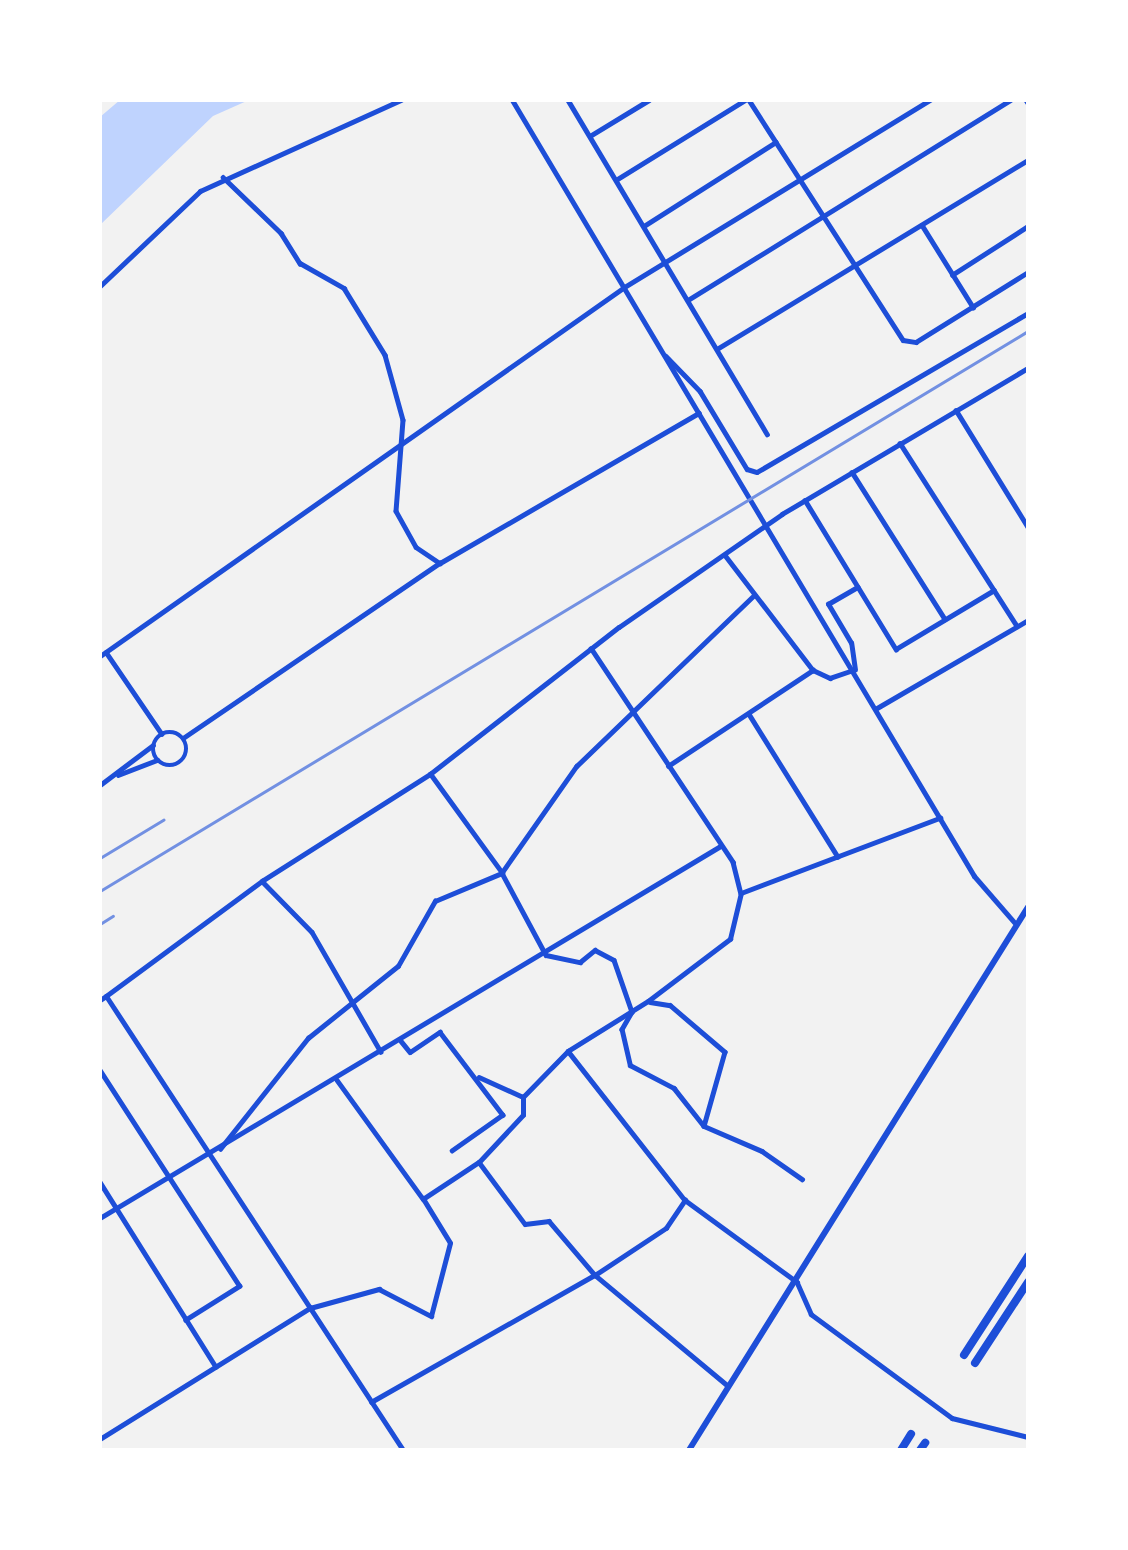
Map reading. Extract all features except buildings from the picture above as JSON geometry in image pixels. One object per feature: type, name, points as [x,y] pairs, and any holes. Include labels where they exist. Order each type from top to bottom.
[{"type":"highway","points":[[964,1355],[1028,1256]]},
{"type":"highway","points":[[975,1363],[1028,1282]]},
{"type":"highway","points":[[901,1450],[911,1434]]},
{"type":"main road","points":[[689,1450],[797,1282],[1014,922],[1028,906]]},
{"type":"street","points":[[100,286],[178,207],[223,177],[401,100]]},
{"type":"street","points":[[512,100],[877,708],[974,876],[1014,922]]},
{"type":"street","points":[[568,100],[767,434]]},
{"type":"street","points":[[590,136],[649,100]]},
{"type":"street","points":[[616,180],[747,100],[908,343],[1028,272]]},
{"type":"street","points":[[103,654],[404,439],[623,288],[799,177],[930,100]]},
{"type":"street","points":[[688,300],[1010,100]]},
{"type":"street","points":[[643,226],[776,142]]},
{"type":"street","points":[[717,349],[1028,160]]},
{"type":"street","points":[[223,177],[281,233],[300,263],[347,292],[394,372],[404,439],[394,473],[396,511],[416,547],[440,563]]},
{"type":"street","points":[[922,225],[972,307]]},
{"type":"street","points":[[952,275],[1028,226]]},
{"type":"street","points":[[664,354],[700,390],[747,469],[757,472],[1028,313]]},
{"type":"street","points":[[100,1000],[261,881],[430,774],[591,648],[780,515],[1028,368]]},
{"type":"street","points":[[956,410],[1028,527]]},
{"type":"street","points":[[100,645],[103,654],[162,734],[183,738],[440,563],[699,412]]},
{"type":"street","points":[[900,443],[1017,626]]},
{"type":"street","points":[[852,472],[945,619]]},
{"type":"street","points":[[805,500],[896,649],[994,590]]},
{"type":"street","points":[[727,554],[755,596],[813,670],[830,678],[854,673]]},
{"type":"street","points":[[854,673],[851,643],[828,604],[858,587]]},
{"type":"street","points":[[218,1152],[308,1038],[398,966],[435,901],[502,873],[577,766],[631,710],[755,596]]},
{"type":"street","points":[[877,708],[1028,620]]},
{"type":"street","points":[[423,1199],[479,1161],[523,1115],[523,1097],[568,1051],[648,1001],[730,939],[741,893],[733,862],[719,847],[591,648]]},
{"type":"street","points":[[668,766],[813,670]]},
{"type":"street","points":[[749,714],[838,857]]},
{"type":"street","points":[[102,783],[154,744],[162,734]]},
{"type":"street","points":[[102,783],[157,760],[180,763],[186,754],[183,738]]},
{"type":"street","points":[[154,744],[157,760]]},
{"type":"street","points":[[430,774],[502,873],[546,955]]},
{"type":"street","points":[[741,893],[940,818]]},
{"type":"street","points":[[100,1218],[218,1152],[546,955],[719,847]]},
{"type":"street","points":[[261,881],[312,932],[381,1052]]},
{"type":"street","points":[[546,955],[580,962],[595,950],[614,960],[632,1012],[622,1029],[630,1065],[674,1088],[704,1126],[762,1151],[802,1179]]},
{"type":"street","points":[[106,996],[403,1450]]},
{"type":"street","points":[[648,1001],[670,1005],[725,1052],[704,1126]]},
{"type":"street","points":[[401,1041],[410,1052],[440,1032],[479,1077],[503,1115],[452,1150]]},
{"type":"street","points":[[568,1051],[685,1200],[797,1282],[811,1314],[906,1390],[952,1418],[1028,1437]]},
{"type":"street","points":[[100,1070],[240,1286],[186,1320]]},
{"type":"street","points":[[479,1077],[523,1097]]},
{"type":"street","points":[[100,1438],[310,1308],[379,1289],[431,1316],[450,1243],[423,1199],[337,1080]]},
{"type":"street","points":[[479,1161],[525,1224],[549,1221],[595,1275],[729,1387]]},
{"type":"street","points":[[100,1182],[216,1367]]},
{"type":"street","points":[[372,1402],[595,1275],[666,1228],[685,1200]]},
{"type":"water","points":[[120,100],[249,100],[213,116],[100,225],[100,117]]},
{"type":"railway","points":[[100,891],[1028,331]]},
{"type":"railway","points":[[100,858],[163,820]]},
{"type":"railway","points":[[100,924],[113,916]]}]
